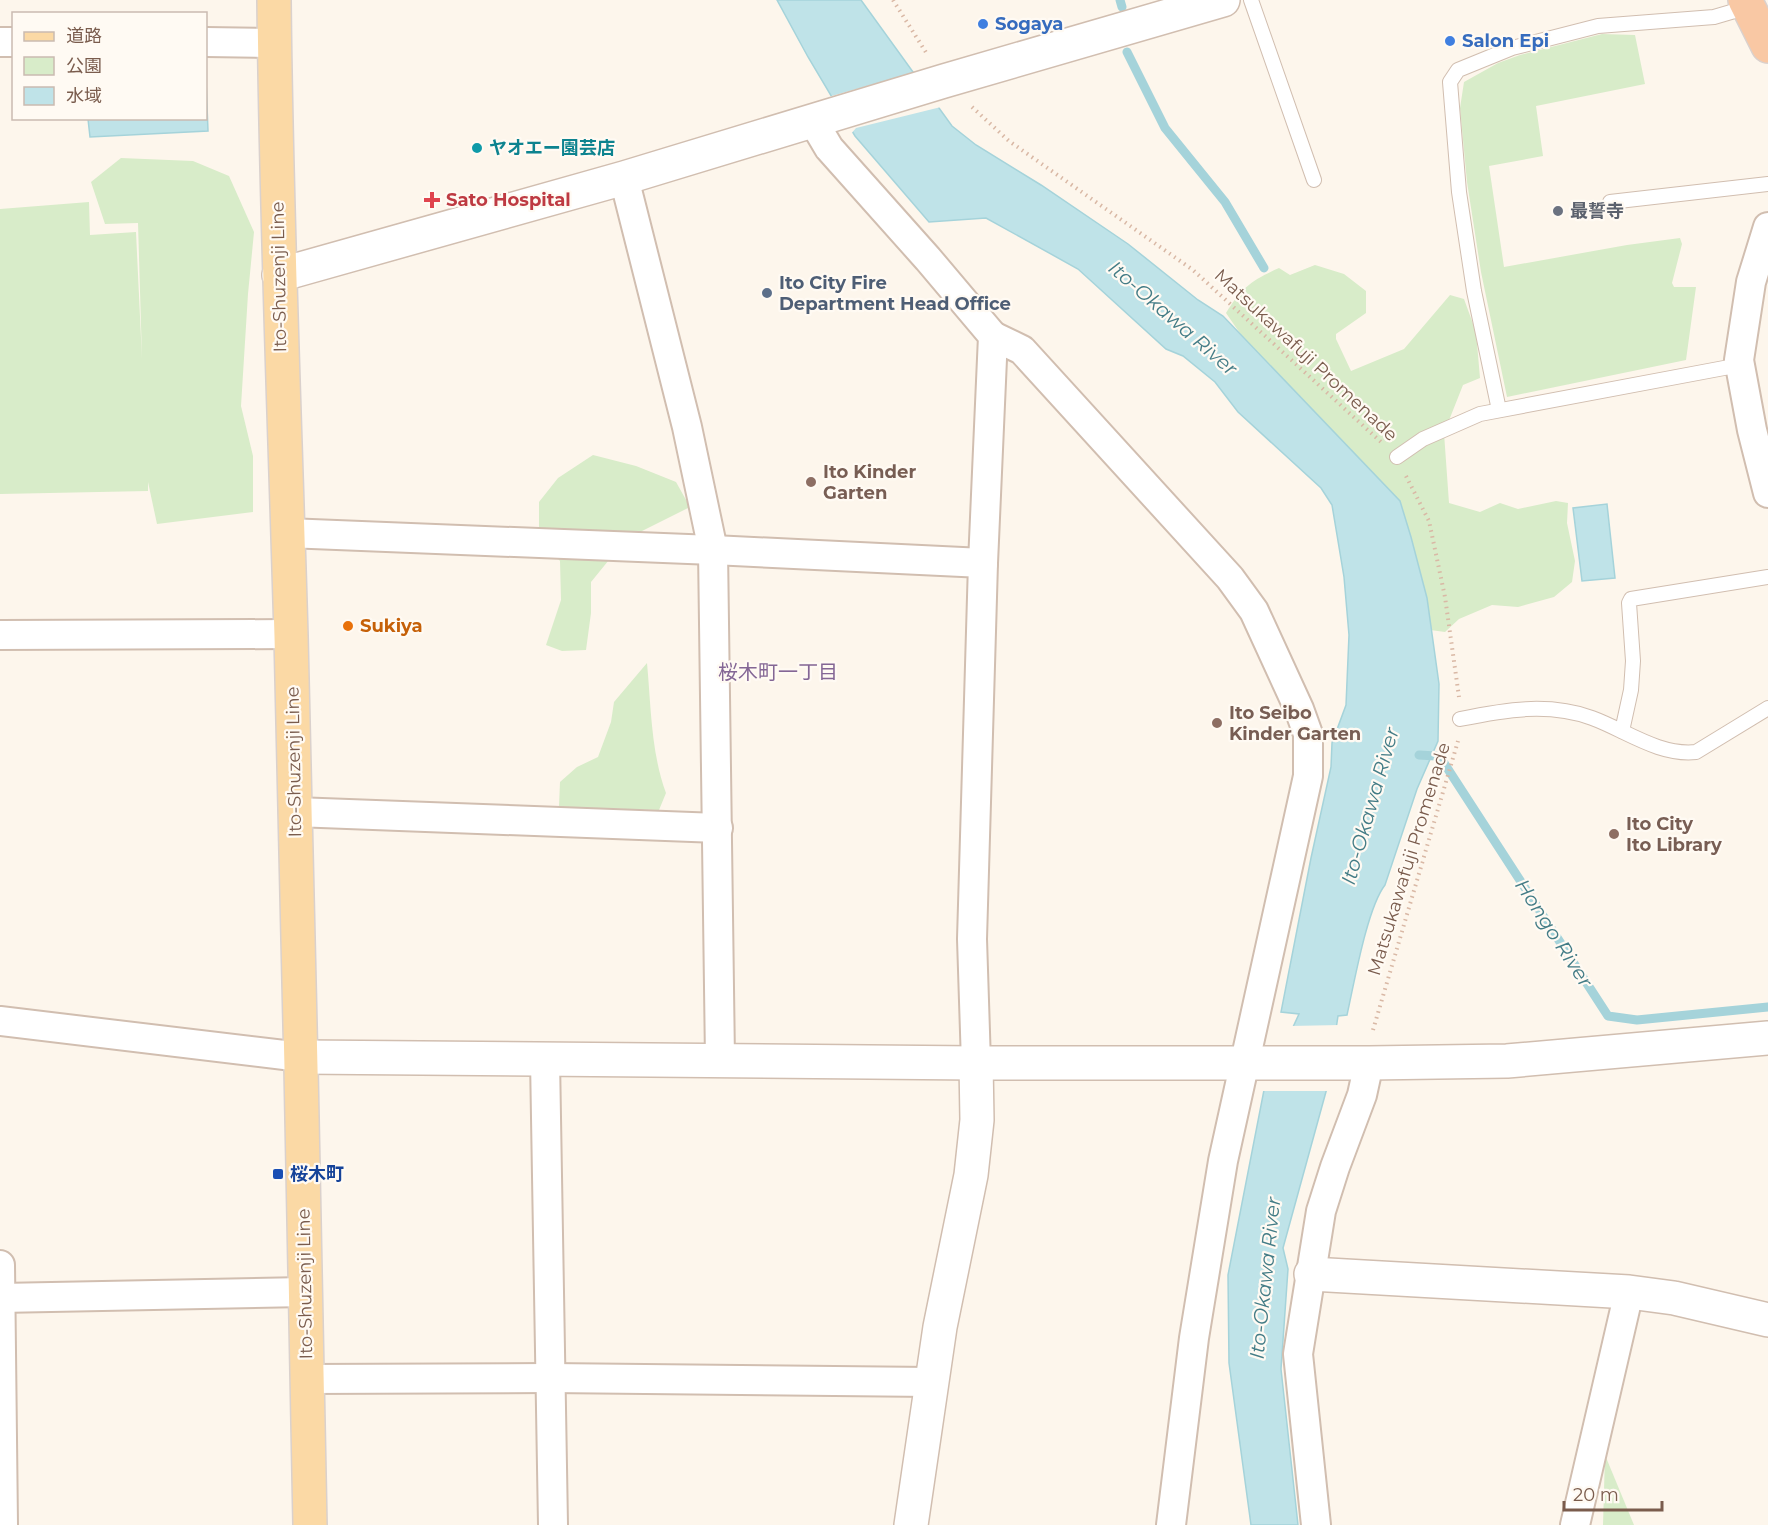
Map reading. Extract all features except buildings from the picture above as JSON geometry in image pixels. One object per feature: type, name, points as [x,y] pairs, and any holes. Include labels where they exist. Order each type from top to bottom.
[{"type":"highway","points":[[1747,4],[1768,46]]},
{"type":"main road","name":"Ito-Shuzenji Line","points":[[274,0],[279,275],[291,634],[301,1057],[309,1525]]},
{"type":"street","points":[[279,275],[624,178],[937,83],[1223,0]]},
{"type":"street","points":[[207,42],[275,43]]},
{"type":"street","points":[[821,119],[829,148],[993,336],[1022,350],[1230,578],[1254,611],[1290,686],[1308,734],[1308,776],[1252,1063],[1223,1161],[1194,1338],[1171,1525]]},
{"type":"street","points":[[624,178],[687,427],[712,549],[720,1060]]},
{"type":"street","points":[[1768,227],[1751,282],[1739,360],[1752,430],[1768,492]]},
{"type":"street","points":[[911,1525],[931,1382],[971,1175],[977,1120],[972,939],[993,336]]},
{"type":"street","points":[[287,533],[712,549],[984,563]]},
{"type":"street","points":[[0,635],[291,634]]},
{"type":"street","points":[[295,812],[718,828]]},
{"type":"street","points":[[0,1021],[301,1057],[976,1063],[1363,1063],[1507,1061],[1768,1038]]},
{"type":"street","points":[[545,1059],[552,1525]]},
{"type":"street","points":[[1316,1525],[1298,1354],[1321,1211],[1362,1095],[1363,1063]]},
{"type":"street","points":[[0,1265],[3,1525]]},
{"type":"street","points":[[1311,1274],[1629,1292],[1674,1298],[1768,1320]]},
{"type":"street","points":[[0,1298],[305,1292]]},
{"type":"street","points":[[1575,1525],[1629,1292]]},
{"type":"street","points":[[306,1379],[550,1378],[931,1382]]},
{"type":"lane","points":[[1251,0],[1314,180]]},
{"type":"lane","points":[[1499,410],[1474,291],[1459,192],[1450,82],[1458,70],[1512,48],[1598,26],[1714,17],[1747,4]]},
{"type":"lane","points":[[1610,202],[1768,184]]},
{"type":"lane","points":[[1397,457],[1424,440],[1480,414],[1740,365]]},
{"type":"lane","points":[[1622,731],[1631,690],[1633,661],[1629,603],[1631,599],[1768,577]]},
{"type":"lane","points":[[1460,719],[1502,710],[1550,708],[1591,718],[1647,743],[1685,753],[1696,752],[1768,708]]},
{"type":"path","name":"Matsukawafuji Promenade","points":[[893,0],[937,83],[1009,141],[1193,270],[1397,457],[1429,521],[1445,597],[1459,691],[1460,732],[1363,1063]]},
{"type":"green space","points":[[1602,34],[1635,35],[1645,84],[1536,106],[1543,156],[1489,166],[1504,267],[1680,238],[1682,244],[1672,283],[1674,287],[1696,287],[1686,360],[1507,397],[1481,272],[1467,182],[1460,108],[1464,82],[1498,63],[1520,55]]},
{"type":"green space","points":[[121,158],[193,161],[229,176],[254,232],[241,406],[253,456],[253,512],[157,524],[148,482],[148,491],[0,494],[0,209],[89,202],[90,235],[136,232],[142,359],[138,223],[105,224],[91,182]]},
{"type":"green space","points":[[1315,265],[1344,274],[1366,291],[1366,313],[1336,334],[1336,339],[1351,371],[1404,349],[1450,295],[1464,299],[1476,332],[1480,378],[1463,385],[1444,433],[1449,503],[1480,512],[1500,503],[1518,509],[1556,501],[1568,503],[1567,523],[1575,561],[1572,582],[1554,597],[1518,607],[1492,605],[1459,619],[1445,632],[1423,629],[1264,368],[1226,313],[1243,290],[1262,276],[1279,268],[1290,275]]},
{"type":"green space","points":[[593,455],[636,466],[676,482],[690,507],[626,539],[591,582],[591,613],[586,650],[562,651],[546,645],[561,600],[560,561],[539,536],[539,502],[558,478]]},
{"type":"green space","points":[[647,663],[654,745],[666,793],[659,810],[559,807],[560,782],[577,767],[598,757],[611,722],[614,702]]},
{"type":"green space","points":[[1605,1455],[1634,1525],[1603,1525]]},
{"type":"water","name":"Ito-Okawa River","points":[[777,0],[861,0],[952,126],[976,145],[1041,185],[1128,244],[1198,300],[1223,316],[1400,501],[1427,598],[1439,684],[1438,741],[1417,789],[1385,885],[1372,911],[1347,1015],[1338,1016],[1327,1088],[1283,1248],[1288,1269],[1281,1369],[1298,1525],[1251,1525],[1229,1363],[1228,1275],[1264,1090],[1299,1014],[1281,1012],[1331,767],[1332,743],[1346,705],[1349,635],[1344,577],[1332,505],[1321,488],[1238,412],[1215,382],[1183,356],[1166,349],[1078,269],[986,218],[929,222],[855,136]]},
{"type":"water","points":[[207,106],[208,131],[90,137],[88,120],[207,120]]},
{"type":"water","points":[[1607,504],[1615,578],[1582,581],[1573,508]]},
{"type":"pier","points":[[916,72],[941,107],[856,128],[850,135],[828,97]]},
{"type":"pier","points":[[1340,1025],[1329,1091],[1261,1091],[1290,1026]]},
{"type":"waterway","points":[[1120,0],[1122,7]]},
{"type":"waterway","points":[[1127,52],[1165,128],[1225,202],[1264,268]]},
{"type":"waterway","name":"Hongo River","points":[[1419,755],[1436,756],[1444,763],[1608,1016],[1637,1020],[1768,1007]]},
{"type":"place","name":"Sogaya","points":[[983,24]]},
{"type":"place","name":"Salon Epi","points":[[1450,41]]},
{"type":"place","name":"ヤオエー園芸店","points":[[477,148]]},
{"type":"place","name":"Sato Hospital","points":[[432,200]]},
{"type":"place","name":"最誓寺","points":[[1558,211]]},
{"type":"place","name":"Ito City Fire Department Head Office","points":[[767,293]]},
{"type":"place","name":"Ito Kinder Garten","points":[[811,482]]},
{"type":"place","name":"Sukiya","points":[[348,626]]},
{"type":"place","name":"Ito Seibo Kinder Garten","points":[[1217,723]]},
{"type":"place","name":"Ito City Ito Library","points":[[1614,834]]},
{"type":"place","name":"桜木町","points":[[278,1174]]},
{"type":"district","name":"桜木町一丁目","points":[[778,672]]}]
